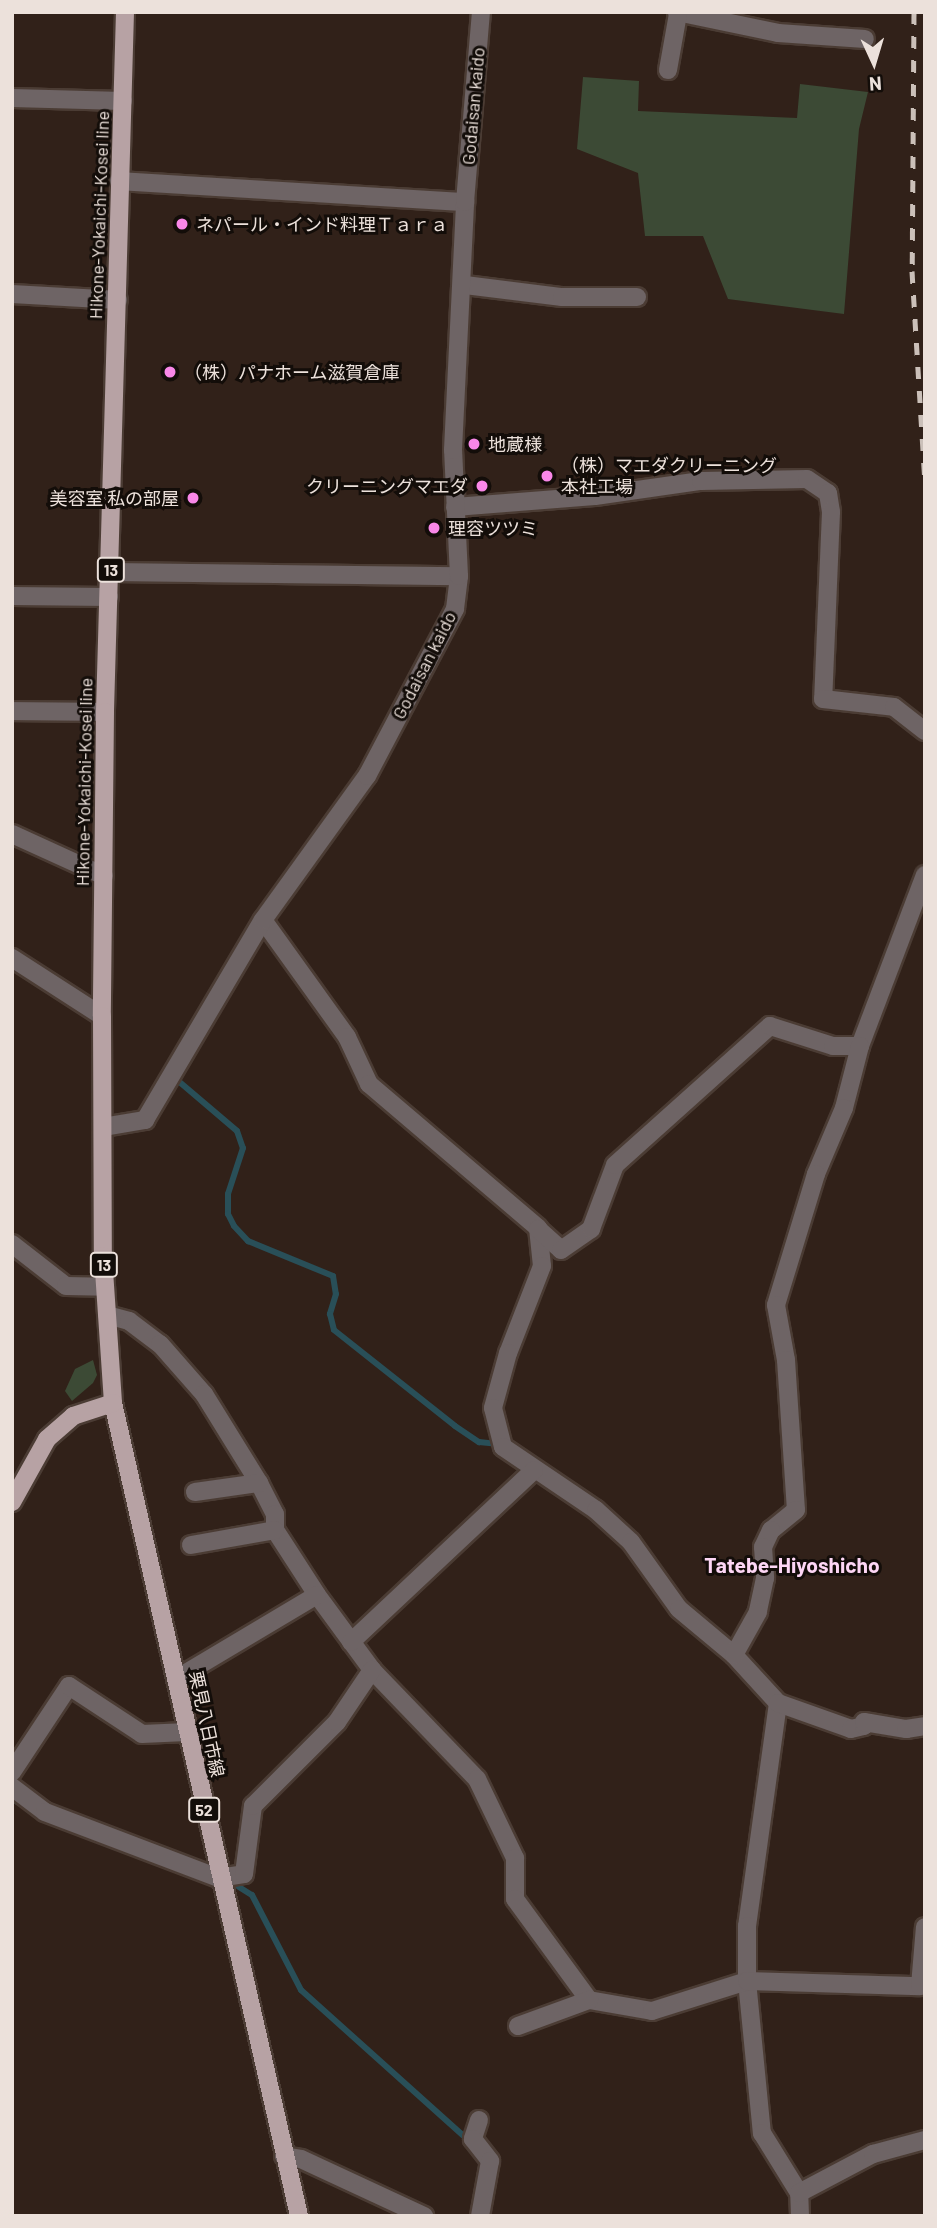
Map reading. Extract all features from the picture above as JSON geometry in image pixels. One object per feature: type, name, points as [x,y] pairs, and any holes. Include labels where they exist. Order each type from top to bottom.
[{"type":"main road","name":"Hikone-Yokaichi-Kosei line","points":[[113,1403],[106,1287],[102,1016],[105,712],[125,12]]},
{"type":"main road","points":[[12,1502],[47,1439],[73,1416],[113,1403]]},
{"type":"main road","name":"栗見八日市線","points":[[113,1403],[219,1878],[299,2216]]},
{"type":"street","name":"Godaisan kaido","points":[[103,1127],[145,1120],[263,920],[367,776],[455,609],[459,576],[453,450],[465,285],[465,202],[481,12]]},
{"type":"street","points":[[668,70],[677,13],[778,33],[866,39]]},
{"type":"street","points":[[12,98],[123,101]]},
{"type":"street","points":[[119,181],[465,202]]},
{"type":"street","points":[[465,285],[562,297],[637,297]]},
{"type":"street","points":[[12,294],[118,300]]},
{"type":"street","points":[[455,507],[595,496],[701,481],[807,479],[828,492],[831,512],[823,699],[894,707],[925,731]]},
{"type":"street","points":[[111,572],[459,576]]},
{"type":"street","points":[[12,596],[109,597]]},
{"type":"street","points":[[12,711],[105,712]]},
{"type":"street","points":[[12,834],[104,876]]},
{"type":"street","points":[[734,1655],[758,1612],[765,1578],[763,1547],[771,1530],[796,1510],[786,1360],[776,1305],[816,1174],[844,1108],[860,1046],[925,875]]},
{"type":"street","points":[[263,920],[347,1037],[369,1084],[561,1250],[591,1229],[615,1166],[771,1026],[833,1046],[860,1046]]},
{"type":"street","points":[[12,958],[102,1016]]},
{"type":"street","points":[[538,1229],[542,1266],[508,1353],[493,1408],[503,1447],[596,1510],[631,1542],[679,1609],[734,1655],[778,1703],[851,1729],[864,1726],[864,1722],[906,1729],[925,1726]]},
{"type":"street","points":[[12,1244],[66,1286],[106,1287]]},
{"type":"street","points":[[107,1315],[129,1321],[160,1344],[204,1394],[259,1483],[275,1514],[275,1530],[317,1595],[372,1670],[477,1779],[515,1858],[515,1899],[589,2000]]},
{"type":"street","points":[[351,1642],[534,1470]]},
{"type":"street","points":[[195,1492],[259,1483]]},
{"type":"street","points":[[191,1545],[275,1530]]},
{"type":"street","points":[[176,1679],[317,1595]]},
{"type":"street","points":[[12,1787],[45,1812],[219,1878],[244,1874],[253,1806],[337,1722],[372,1670]]},
{"type":"street","points":[[12,1772],[69,1686],[142,1734],[187,1732]]},
{"type":"street","points":[[778,1703],[747,1926],[747,1981],[762,2133],[799,2193],[800,2216]]},
{"type":"street","points":[[518,2026],[589,2000],[652,2011],[747,1981],[920,1986],[925,1927]]},
{"type":"street","points":[[479,2120],[473,2139],[490,2161],[480,2216]]},
{"type":"street","points":[[799,2193],[873,2154],[925,2140]]},
{"type":"street","points":[[284,2156],[301,2159],[424,2216]]},
{"type":"green space","points":[[583,77],[639,81],[638,111],[797,118],[800,84],[868,92],[859,129],[844,314],[728,299],[703,236],[645,236],[638,173],[577,149]]},
{"type":"green space","points":[[93,1360],[97,1375],[93,1383],[72,1401],[65,1391],[75,1369]]},
{"type":"waterway","points":[[176,1079],[237,1131],[243,1148],[228,1194],[228,1214],[234,1226],[248,1241],[333,1276],[336,1294],[330,1314],[334,1330],[455,1426],[479,1442],[497,1444]]},
{"type":"waterway","points":[[12,1799],[26,1807]]},
{"type":"waterway","points":[[239,1887],[252,1895],[301,1990],[469,2141]]},
{"type":"railway","points":[[914,12],[912,271],[925,484]]},
{"type":"place","name":"ネパール・インド料理Ｔａｒａ","points":[[182,224]]},
{"type":"place","name":"（株）パナホーム滋賀倉庫","points":[[170,372]]},
{"type":"place","name":"地蔵様","points":[[474,444]]},
{"type":"place","name":"（株）マエダクリーニング 本社工場","points":[[547,476]]},
{"type":"place","name":"クリーニングマエダ","points":[[482,486]]},
{"type":"place","name":"美容室 私の部屋","points":[[193,498]]},
{"type":"place","name":"理容ツツミ","points":[[434,528]]},
{"type":"district","name":"Tatebe-Hiyoshicho","points":[[792,1565]]}]
